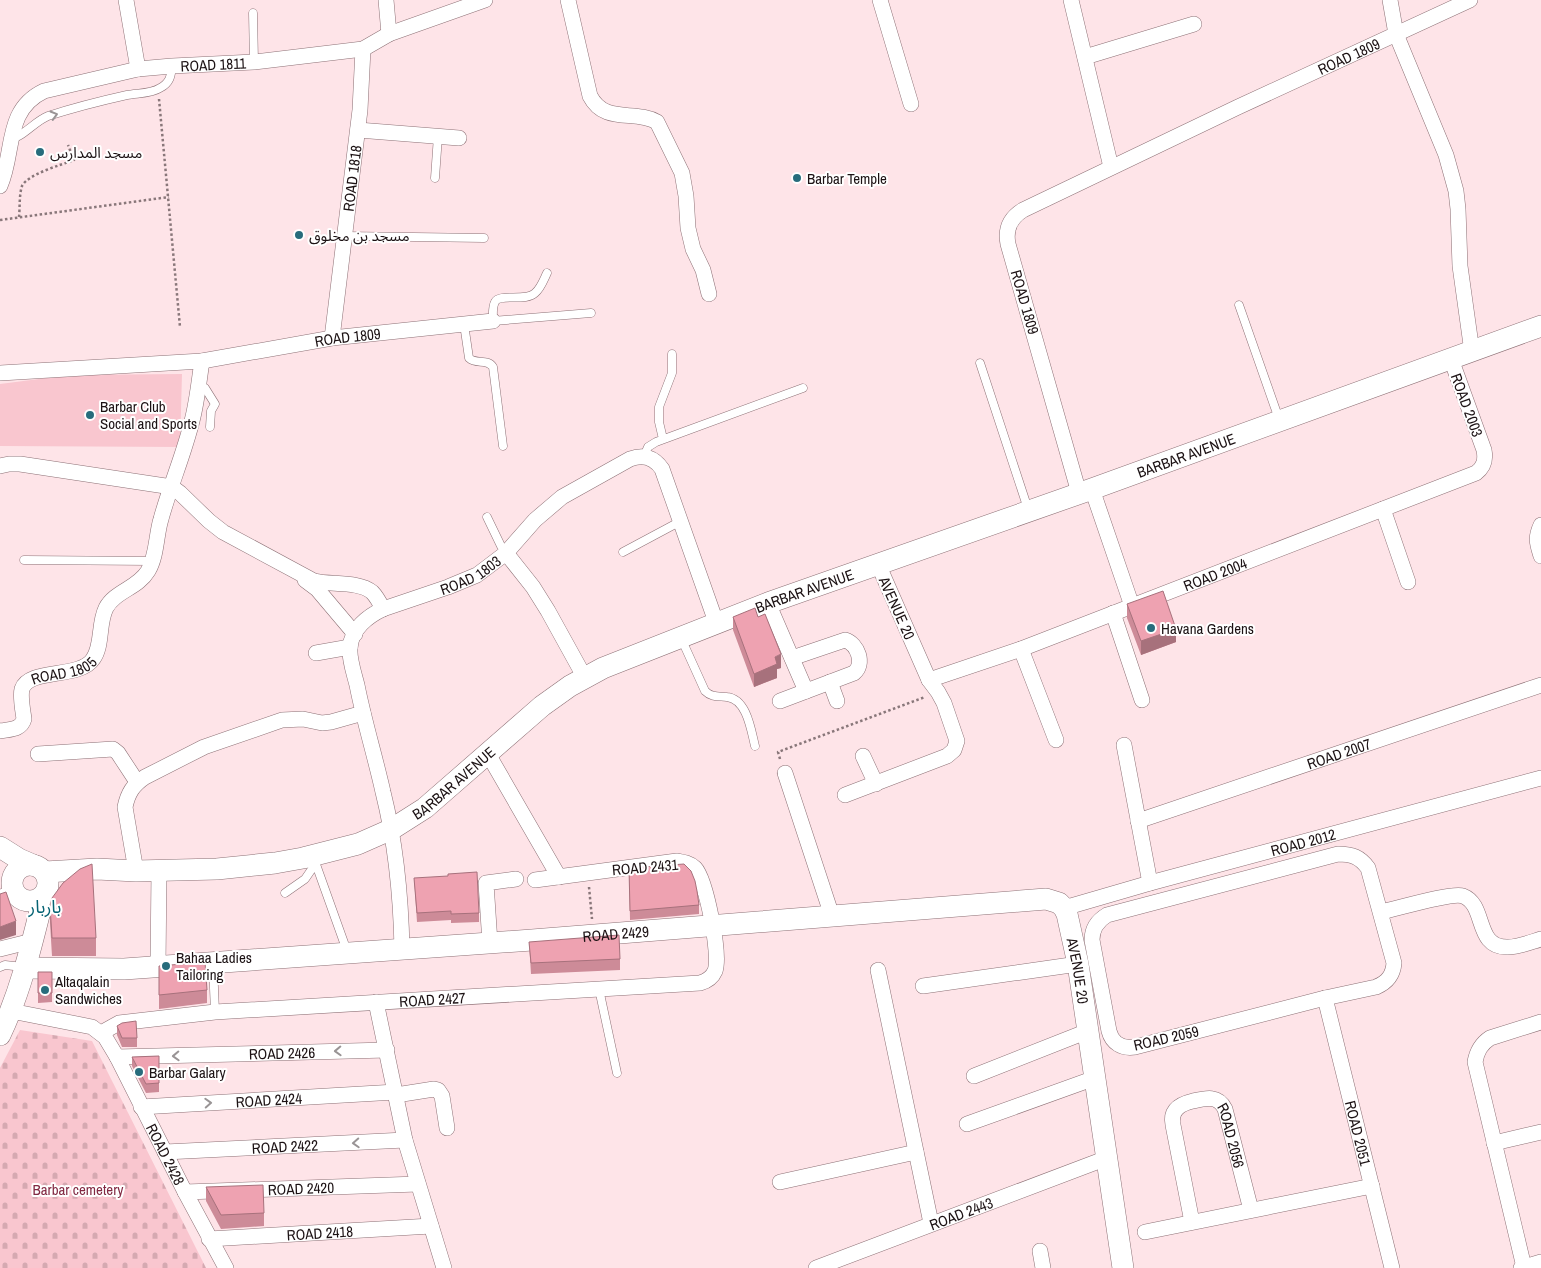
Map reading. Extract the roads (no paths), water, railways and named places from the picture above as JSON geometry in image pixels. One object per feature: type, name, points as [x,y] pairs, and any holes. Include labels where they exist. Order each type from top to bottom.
[{"type":"street","points":[[126,0],[138,69]]},
{"type":"street","points":[[386,0],[389,34]]},
{"type":"street","name":"ROAD 1811","points":[[0,186],[17,119],[25,105],[37,95],[53,89],[138,69],[254,62],[363,49],[389,34],[484,0]]},
{"type":"street","points":[[568,0],[590,96],[594,103],[608,112],[651,118],[658,122],[682,173],[688,228],[693,249],[703,270],[709,294]]},
{"type":"street","points":[[880,0],[911,104]]},
{"type":"street","points":[[1071,0],[1110,168]]},
{"type":"street","name":"ROAD 1809","points":[[1390,0],[1396,34]]},
{"type":"street","name":"ROAD 1809","points":[[1132,606],[1085,491],[1011,254],[1007,233],[1010,222],[1018,213],[1110,168],[1470,0]]},
{"type":"street","points":[[1085,57],[1194,24]]},
{"type":"street","points":[[1396,34],[1446,155],[1451,173],[1458,209],[1460,266],[1472,352]]},
{"type":"street","name":"ROAD 1818","points":[[332,338],[358,130],[362,90],[363,49]]},
{"type":"street","points":[[358,130],[459,138]]},
{"type":"street","name":"ROAD 1809","points":[[0,373],[202,361],[332,338],[493,322]]},
{"type":"street","name":"BARBAR AVENUE","points":[[42,880],[96,869],[136,872],[217,869],[314,859],[358,844],[392,829],[425,808],[542,706],[585,678],[610,665],[768,603],[1451,360],[1541,326]]},
{"type":"street","name":"ROAD 2003","points":[[1451,360],[1484,450]]},
{"type":"street","points":[[152,562],[161,518],[192,421],[202,361]]},
{"type":"street","name":"ROAD 2004","points":[[934,686],[1113,613],[1476,473],[1480,470],[1485,460],[1484,450]]},
{"type":"street","points":[[644,456],[652,458],[662,470],[716,622]]},
{"type":"street","name":"ROAD 1803","points":[[352,640],[365,620],[373,613],[463,581],[489,567],[506,553],[535,520],[562,498],[630,459],[644,456]]},
{"type":"street","points":[[0,466],[20,464],[172,488],[189,500],[216,527],[306,578],[322,583],[358,585],[365,588],[377,598],[383,609]]},
{"type":"street","points":[[1383,509],[1408,582]]},
{"type":"street","points":[[1540,554],[1537,533],[1541,524]]},
{"type":"street","points":[[506,553],[533,587],[585,678]]},
{"type":"street","name":"ROAD 1805","points":[[0,731],[16,728],[23,723],[22,688],[28,681],[81,668],[90,663],[96,654],[103,615],[106,609],[114,598],[144,576],[152,562]]},
{"type":"street","name":"AVENUE 20","points":[[876,784],[947,756],[954,750],[956,745],[956,736],[944,703],[934,686],[878,564]]},
{"type":"street","points":[[297,572],[316,589],[352,640],[351,656],[363,713],[392,829],[401,907],[402,950]]},
{"type":"street","points":[[768,603],[806,691]]},
{"type":"street","points":[[1113,613],[1142,700]]},
{"type":"street","points":[[316,653],[352,640]]},
{"type":"street","points":[[780,701],[854,673],[860,666],[860,660],[854,646],[848,641],[841,641],[792,658]]},
{"type":"street","points":[[1022,649],[1056,740]]},
{"type":"street","points":[[830,682],[838,701]]},
{"type":"street","name":"ROAD 2007","points":[[1138,821],[1541,686]]},
{"type":"street","points":[[136,872],[125,807],[131,790],[141,780],[204,747],[282,720],[303,719],[322,723],[363,713]]},
{"type":"street","points":[[1124,745],[1150,883]]},
{"type":"street","points":[[38,754],[113,749],[141,780]]},
{"type":"street","points":[[488,754],[559,877]]},
{"type":"street","points":[[845,795],[876,784],[863,756]]},
{"type":"street","points":[[785,773],[832,916],[1046,899],[1059,903],[1064,908]]},
{"type":"street","name":"ROAD 2012","points":[[1064,908],[1150,883],[1541,778]]},
{"type":"street","points":[[0,847],[19,859],[42,880]]},
{"type":"street","name":"ROAD 2059","points":[[1338,854],[1356,856],[1368,868],[1394,962],[1393,971],[1390,978],[1384,984],[1325,998],[1135,1047],[1125,1047],[1116,1043],[1110,1036],[1092,934],[1097,923],[1106,916],[1338,854]]},
{"type":"street","points":[[0,861],[11,892],[24,942],[25,968]]},
{"type":"street","name":"ROAD 2431","points":[[534,880],[677,861],[689,864],[701,879],[713,926]]},
{"type":"street","points":[[11,892],[17,870],[27,865],[42,880]]},
{"type":"street","points":[[158,966],[160,871]]},
{"type":"street","points":[[490,943],[486,883],[516,878]]},
{"type":"street","points":[[11,892],[30,902],[40,899],[42,880]]},
{"type":"street","points":[[42,880],[25,968],[4,1023],[86,1026],[105,1037]]},
{"type":"street","points":[[1381,912],[1449,896],[1462,896],[1473,904],[1485,935],[1496,945],[1510,947],[1541,938]]},
{"type":"street","name":"AVENUE 20","points":[[1064,908],[1078,964],[1123,1268]]},
{"type":"street","name":"ROAD 2429","points":[[25,968],[124,969],[402,950],[832,916]]},
{"type":"street","name":"ROAD 2427","points":[[105,1037],[119,1023],[214,1012],[705,982],[712,976],[716,967],[713,926]]},
{"type":"street","points":[[0,949],[24,942]]},
{"type":"street","points":[[923,986],[1078,964]]},
{"type":"street","points":[[878,970],[931,1224]]},
{"type":"street","name":"ROAD 2051","points":[[1325,998],[1392,1268]]},
{"type":"street","points":[[376,1002],[405,1140],[444,1268]]},
{"type":"street","points":[[1541,1022],[1490,1038],[1484,1042],[1476,1055],[1476,1070],[1522,1268],[1541,1262]]},
{"type":"street","points":[[974,1076],[1088,1031]]},
{"type":"street","name":"ROAD 2428","points":[[105,1037],[226,1268]]},
{"type":"street","name":"ROAD 2426","points":[[117,1057],[387,1050]]},
{"type":"street","points":[[967,1124],[1095,1078]]},
{"type":"street","name":"ROAD 2424","points":[[142,1107],[396,1093],[434,1089],[438,1090],[442,1096],[447,1128]]},
{"type":"street","name":"ROAD 2056","points":[[1192,1222],[1172,1116],[1176,1109],[1183,1104],[1207,1098],[1220,1102],[1225,1109],[1251,1210]]},
{"type":"street","points":[[1494,1143],[1541,1132]]},
{"type":"street","name":"ROAD 2422","points":[[165,1152],[405,1140]]},
{"type":"street","points":[[780,1182],[916,1152]]},
{"type":"street","name":"ROAD 2443","points":[[816,1268],[1107,1158]]},
{"type":"street","name":"ROAD 2420","points":[[185,1192],[418,1184]]},
{"type":"street","points":[[1144,1232],[1372,1186]]},
{"type":"street","name":"ROAD 2418","points":[[210,1239],[431,1226]]},
{"type":"street","points":[[1040,1251],[1044,1268]]},
{"type":"lane","points":[[253,13],[254,62]]},
{"type":"lane","points":[[12,138],[19,136],[35,122],[49,116],[123,96],[158,90],[171,78],[172,66]]},
{"type":"lane","points":[[436,178],[438,136]]},
{"type":"lane","points":[[344,236],[484,238]]},
{"type":"lane","points":[[547,273],[534,295],[525,298],[500,298],[496,300],[493,322],[591,313]]},
{"type":"lane","points":[[1239,305],[1280,421]]},
{"type":"lane","points":[[464,324],[468,358],[473,361],[488,362],[493,367],[503,446]]},
{"type":"lane","points":[[663,439],[659,422],[659,407],[672,373],[672,354]]},
{"type":"lane","points":[[980,363],[1029,511]]},
{"type":"lane","points":[[198,385],[205,388],[215,404],[211,413],[210,427]]},
{"type":"lane","name":"ROAD 1803","points":[[644,456],[652,444],[663,439],[803,388]]},
{"type":"lane","points":[[487,517],[500,546],[506,553]]},
{"type":"lane","points":[[623,552],[680,521]]},
{"type":"lane","points":[[24,560],[152,562]]},
{"type":"lane","points":[[680,637],[705,692],[712,696],[736,699],[744,707],[756,746]]},
{"type":"lane","points":[[286,893],[305,879],[314,859]]},
{"type":"lane","points":[[314,859],[347,953]]},
{"type":"lane","points":[[213,962],[214,1012]]},
{"type":"lane","points":[[0,967],[5,965],[25,968]]},
{"type":"lane","points":[[599,989],[617,1073]]},
{"type":"place","name":"مسجد المدارس","points":[[40,152]]},
{"type":"place","name":"Barbar Temple","points":[[797,178]]},
{"type":"place","name":"مسجد بن مخلوق","points":[[299,235]]},
{"type":"place","name":"Barbar Club Social and Sports","points":[[90,415]]},
{"type":"place","name":"Havana Gardens","points":[[1151,628]]},
{"type":"place","name":"Bahaa Ladies Tailoring","points":[[166,966]]},
{"type":"place","name":"Altaqalain Sandwiches","points":[[45,990]]},
{"type":"place","name":"Barbar Galary","points":[[139,1072]]},
{"type":"district","name":"باربار","points":[[45,906]]},
{"type":"park label","name":"Barbar cemetery","points":[[78,1189]]}]
